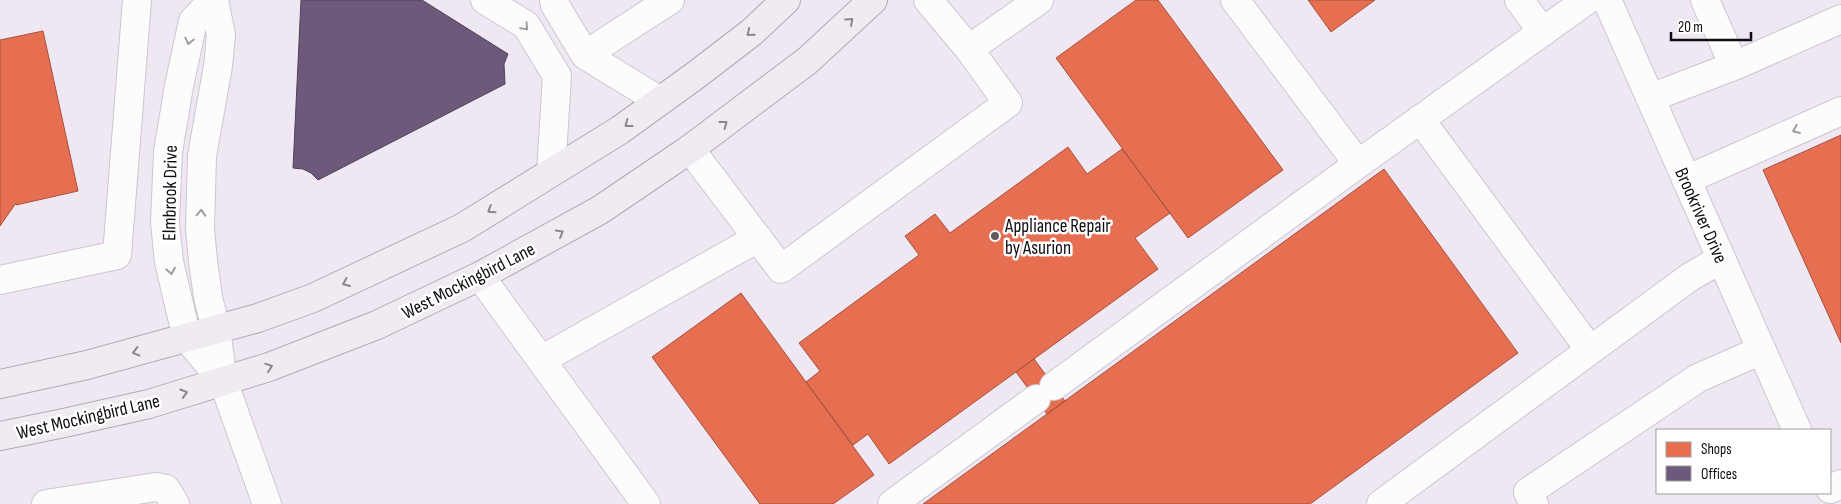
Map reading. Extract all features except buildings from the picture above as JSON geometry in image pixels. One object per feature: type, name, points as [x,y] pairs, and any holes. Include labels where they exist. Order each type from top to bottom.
[{"type":"main road","points":[[0,384],[87,365],[258,318],[313,298],[462,228],[620,130],[752,32],[786,0]]},
{"type":"main road","name":"West Mockingbird Lane","points":[[0,436],[64,424],[150,404],[269,367],[377,325],[480,276],[600,210],[690,149],[806,61],[873,0]]},
{"type":"street","points":[[0,280],[117,255],[137,0]]},
{"type":"street","name":"Elmbrook Drive","points":[[213,0],[193,22],[173,113],[168,152],[165,222],[169,262],[187,338],[223,381]]},
{"type":"street","name":"Elmbrook Drive","points":[[213,0],[221,35],[218,66],[202,156],[200,229],[208,297],[216,330],[223,381],[267,504]]},
{"type":"street","points":[[485,0],[526,25],[557,76],[551,172]]},
{"type":"street","points":[[554,0],[555,5],[585,55],[660,100]]},
{"type":"street","points":[[585,55],[670,0]]},
{"type":"street","points":[[690,149],[781,269],[1008,103],[969,48],[928,0]]},
{"type":"street","points":[[969,48],[1039,0]]},
{"type":"street","points":[[1234,0],[1358,164]]},
{"type":"street","points":[[1519,0],[1543,32]]},
{"type":"street","points":[[892,504],[1420,119],[1587,0]]},
{"type":"street","name":"Brookriver Drive","points":[[1607,0],[1797,429]]},
{"type":"street","points":[[1705,0],[1734,66]]},
{"type":"street","points":[[1650,98],[1734,66],[1841,19]]},
{"type":"street","points":[[1686,180],[1841,111]]},
{"type":"street","points":[[1420,119],[1590,350]]},
{"type":"street","points":[[125,150],[202,156]]},
{"type":"street","points":[[541,360],[758,238]]},
{"type":"street","points":[[1381,504],[1690,277],[1721,259]]},
{"type":"street","points":[[480,276],[646,504]]},
{"type":"street","points":[[1525,500],[1698,378],[1762,350]]},
{"type":"street","points":[[46,504],[156,487],[166,489],[175,504]]},
{"type":"place","name":"Appliance Repair by Asurion","points":[[995,236]]}]
